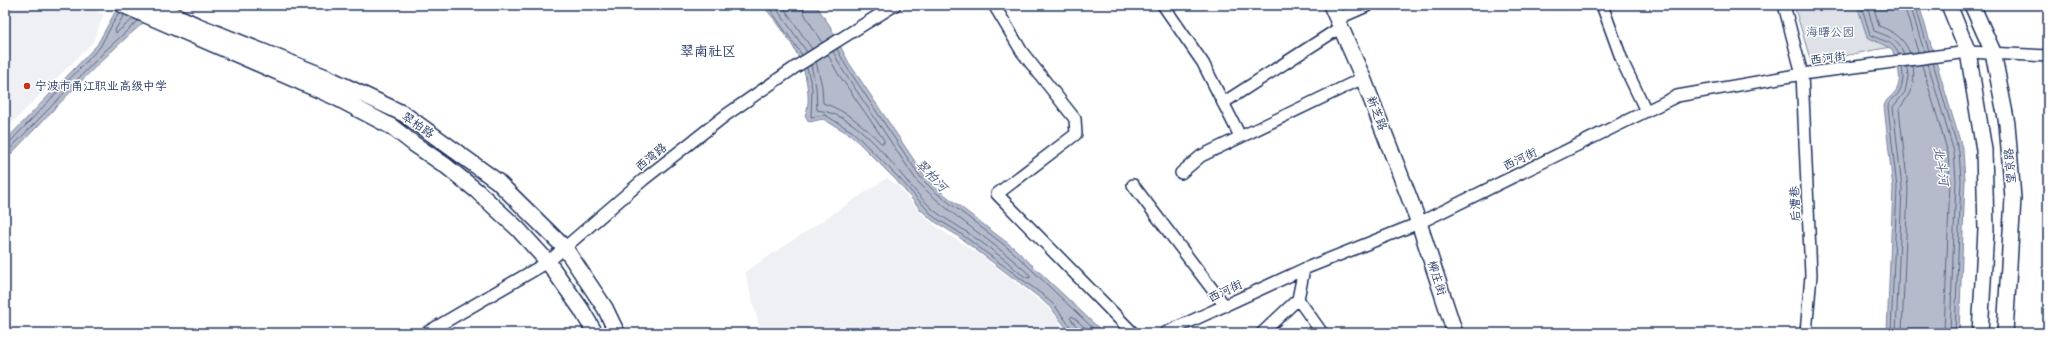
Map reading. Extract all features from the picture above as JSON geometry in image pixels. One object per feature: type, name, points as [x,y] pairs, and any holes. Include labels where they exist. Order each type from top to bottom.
[{"type":"main road","points":[[123,5],[191,29]]},
{"type":"main road","name":"翠柏路","points":[[152,5],[191,29],[335,96],[392,126],[477,190],[518,229],[548,262],[581,309],[595,333]]},
{"type":"main road","name":"新芝路","points":[[1331,5],[1363,78],[1419,223]]},
{"type":"main road","name":"望京路","points":[[1949,5],[1968,52],[1984,150],[1986,230],[1980,333]]},
{"type":"main road","name":"望京路","points":[[1972,5],[1993,52],[2007,124],[2013,198],[2005,333]]},
{"type":"main road","name":"翠柏路","points":[[191,29],[326,77],[404,114],[497,181],[565,248],[605,308],[617,333]]},
{"type":"main road","name":"柳庄街","points":[[1419,223],[1455,333]]},
{"type":"street","name":"西湾路","points":[[426,333],[548,262],[681,149],[726,115],[797,66],[895,5]]},
{"type":"street","points":[[994,5],[1022,52],[1075,119],[1076,134],[997,194],[1133,333]]},
{"type":"street","points":[[1163,5],[1203,63],[1240,136]]},
{"type":"street","points":[[1223,103],[1339,23],[1369,5]]},
{"type":"street","points":[[1602,5],[1623,64],[1646,111]]},
{"type":"street","name":"后漕巷","points":[[1784,5],[1802,74],[1810,275],[1806,333]]},
{"type":"street","points":[[1968,52],[1993,52],[2048,56]]},
{"type":"street","name":"西河街","points":[[1165,333],[1304,269],[1419,223],[1678,96],[1802,74],[1968,52]]},
{"type":"street","points":[[1181,173],[1202,156],[1240,136],[1363,78]]},
{"type":"street","points":[[1133,186],[1224,306]]},
{"type":"street","points":[[1262,333],[1298,299],[1304,269]]},
{"type":"street","points":[[1298,299],[1322,333]]},
{"type":"shaded area","name":"宁波市甬江职业高级中学","points":[[5,5],[80,5],[104,14],[93,42],[5,130]]},
{"type":"shaded area","points":[[887,178],[896,184],[922,214],[937,227],[980,255],[1046,306],[1054,314],[1067,333],[761,333],[745,272]]},
{"type":"green space","name":"海曙公园","points":[[1794,5],[1864,5],[1896,46],[1811,62]]},
{"type":"water","points":[[119,5],[165,5],[102,60],[5,160],[5,141],[97,45]]},
{"type":"water","points":[[762,5],[816,5],[830,26],[849,63],[924,175],[936,188],[1014,248],[1104,333],[1070,333],[1052,309],[1040,298],[955,234],[932,220],[921,210],[896,180],[851,135],[823,119],[809,122],[805,115],[807,110],[808,95],[802,63],[787,37]]},
{"type":"water","name":"北斗河","points":[[1857,5],[1919,5],[1963,151],[1965,180],[1959,333],[1887,333],[1893,188],[1884,106],[1898,87],[1899,71],[1892,49],[1867,37]]},
{"type":"place","name":"宁波市甬江职业高级中学","points":[[27,86]]},
{"type":"district","name":"翠南社区","points":[[708,51]]},
{"type":"water label","name":"翠柏河","points":[[932,175]]}]
